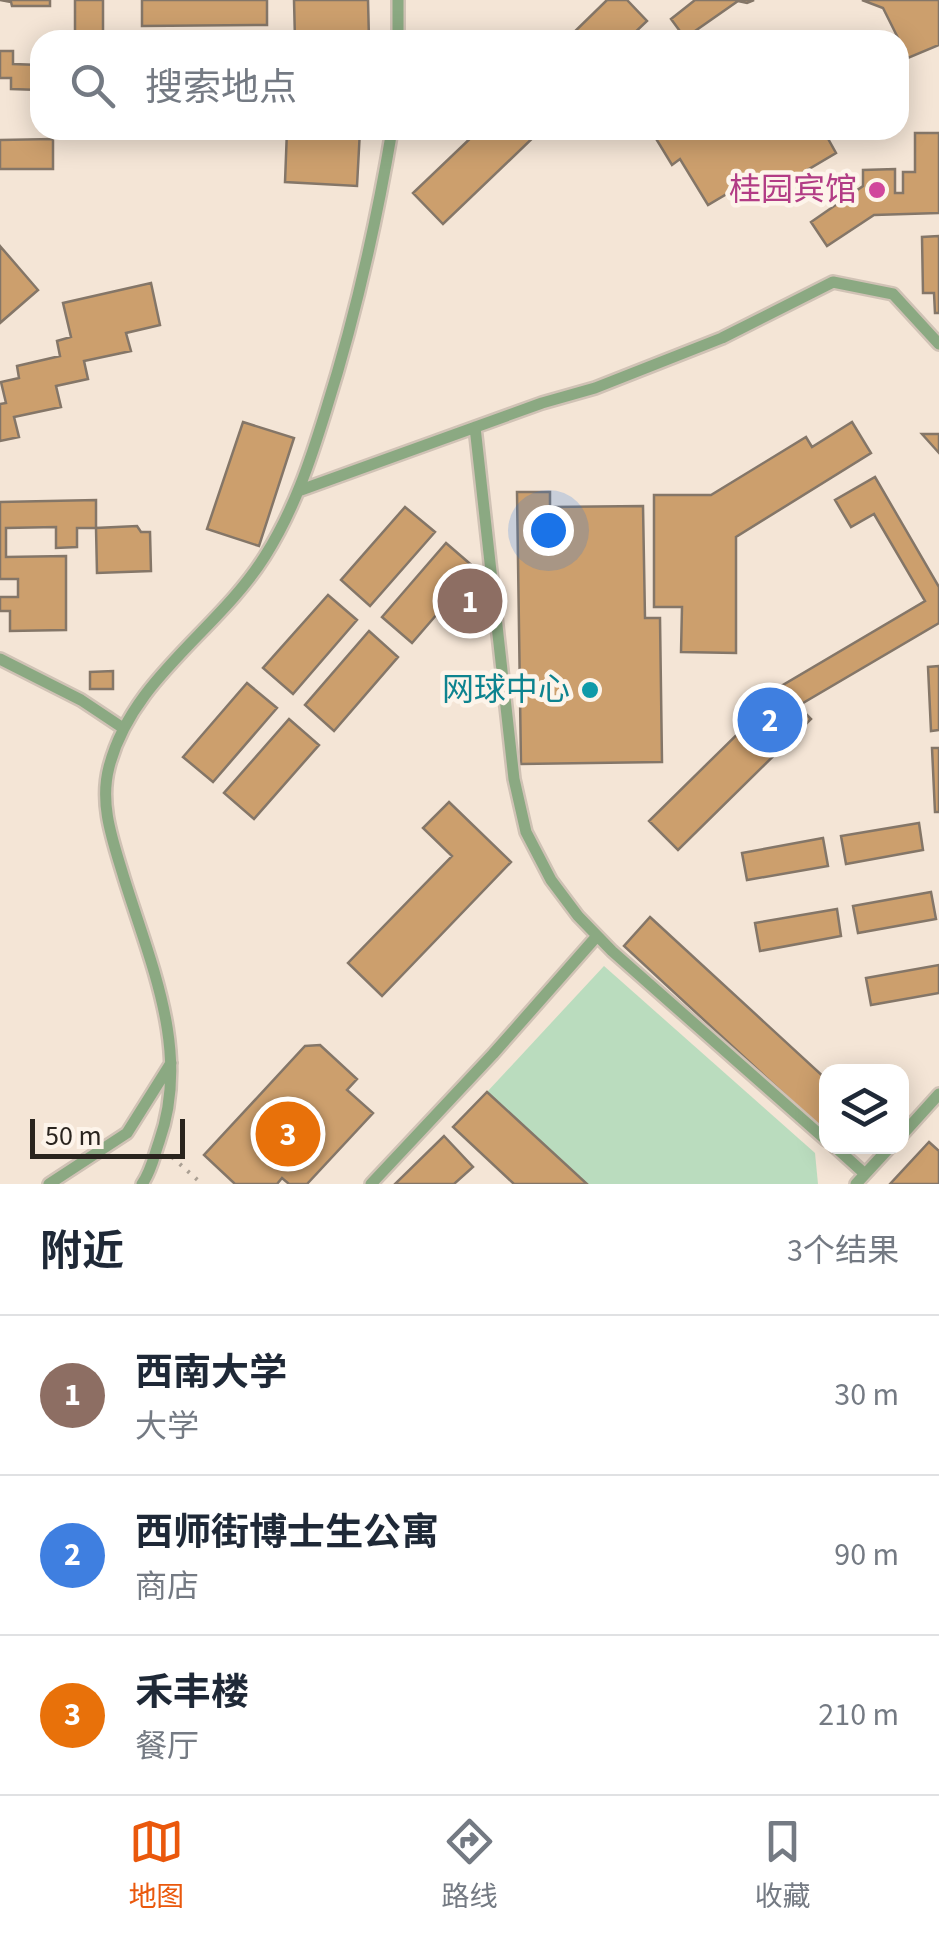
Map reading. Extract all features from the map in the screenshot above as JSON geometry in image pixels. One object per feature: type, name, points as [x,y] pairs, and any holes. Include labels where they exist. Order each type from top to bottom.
[{"type":"lane","points":[[398,0],[398,30]]},
{"type":"lane","points":[[142,1184],[169,1114],[173,1061],[162,1000],[104,804],[108,768],[123,728],[150,685],[218,615],[262,562],[301,490],[361,288],[390,140]]},
{"type":"lane","points":[[301,490],[542,403],[595,388],[722,338],[834,282],[893,294],[939,344]]},
{"type":"lane","points":[[475,427],[514,779],[526,832],[551,880],[597,936],[819,1134]]},
{"type":"lane","points":[[0,659],[81,700],[123,728]]},
{"type":"lane","points":[[370,1184],[597,936]]},
{"type":"lane","points":[[49,1184],[127,1133],[173,1061]]},
{"type":"lane","points":[[909,1127],[939,1094]]},
{"type":"lane","points":[[843,1154],[865,1174]]},
{"type":"lane","points":[[856,1184],[883,1154]]},
{"type":"path","points":[[158,1144],[202,1184]]},
{"type":"green space","points":[[604,966],[815,1153],[818,1184],[587,1184],[487,1092]]},
{"type":"building","points":[[0,0],[50,0],[50,6],[12,6],[11,2]]},
{"type":"building","points":[[75,0],[103,0],[103,30],[75,30]]},
{"type":"building","points":[[142,0],[267,0],[267,25],[142,26]]},
{"type":"building","points":[[294,0],[368,0],[369,30],[295,30]]},
{"type":"building","points":[[607,0],[627,0],[647,21],[638,30],[576,30]]},
{"type":"building","points":[[695,0],[754,0],[738,1],[696,30],[679,30],[671,19]]},
{"type":"building","points":[[862,0],[939,0],[939,45],[909,58],[909,30],[894,30],[883,8]]},
{"type":"building","points":[[0,51],[13,51],[13,64],[30,65],[30,90],[11,89],[11,78],[0,78]]},
{"type":"building","name":"桂园宾馆","points":[[915,133],[939,133],[939,213],[874,215],[827,246],[811,222],[863,186],[863,170],[895,169],[895,193],[903,193],[903,172],[915,172]]},
{"type":"building","points":[[0,140],[53,140],[53,169],[0,169]]},
{"type":"building","points":[[287,140],[359,140],[357,186],[285,182]]},
{"type":"building","points":[[469,140],[531,140],[443,224],[413,193]]},
{"type":"building","points":[[657,140],[829,140],[836,153],[753,202],[742,185],[708,205],[680,159],[672,165]]},
{"type":"building","name":"桂园宾馆","points":[[939,236],[939,313],[935,313],[934,293],[923,293],[922,237]]},
{"type":"building","points":[[0,246],[38,290],[0,323]]},
{"type":"building","points":[[151,283],[160,325],[126,333],[131,351],[84,361],[88,379],[56,386],[61,407],[14,417],[19,437],[0,441],[0,404],[6,403],[1,382],[19,378],[17,366],[60,356],[57,341],[71,337],[63,303]]},
{"type":"building","points":[[243,422],[294,438],[259,546],[207,529]]},
{"type":"building","points":[[852,422],[871,453],[736,537],[736,653],[681,652],[682,607],[654,607],[654,495],[711,495],[806,437],[812,447]]},
{"type":"building","points":[[922,434],[939,434],[939,453]]},
{"type":"building","points":[[875,477],[939,587],[939,623],[798,706],[811,719],[678,850],[649,821],[770,702],[766,695],[925,601],[874,514],[851,527],[835,500]]},
{"type":"building","name":"网球中心","points":[[517,492],[550,492],[550,507],[643,506],[645,618],[660,618],[662,762],[521,764]]},
{"type":"building","points":[[96,500],[96,528],[77,528],[77,547],[56,548],[56,527],[6,528],[6,557],[66,556],[66,630],[10,631],[10,611],[0,611],[0,597],[18,597],[18,579],[0,579],[0,502]]},
{"type":"building","points":[[405,507],[435,532],[370,606],[341,580]]},
{"type":"building","points":[[137,526],[141,532],[150,532],[151,571],[97,573],[96,528]]},
{"type":"building","points":[[446,543],[476,569],[412,643],[382,617]]},
{"type":"building","points":[[328,595],[357,620],[293,694],[263,668]]},
{"type":"building","points":[[369,631],[398,657],[334,731],[305,705]]},
{"type":"building","points":[[939,666],[939,730],[931,731],[928,667]]},
{"type":"building","points":[[113,671],[113,689],[90,689],[90,672]]},
{"type":"building","points":[[247,683],[277,708],[213,782],[183,757]]},
{"type":"building","points":[[289,719],[319,745],[254,819],[224,793]]},
{"type":"building","points":[[932,748],[939,748],[939,812],[935,812]]},
{"type":"building","points":[[449,802],[511,862],[382,996],[348,963],[452,856],[423,828]]},
{"type":"building","points":[[919,823],[923,850],[846,864],[841,836]]},
{"type":"building","points":[[823,838],[828,866],[747,880],[742,853]]},
{"type":"building","points":[[931,892],[936,919],[858,933],[853,906]]},
{"type":"building","points":[[837,909],[841,936],[760,951],[755,923]]},
{"type":"building","points":[[650,917],[819,1073],[819,1126],[624,946]]},
{"type":"building","points":[[939,965],[939,993],[871,1005],[866,978]]},
{"type":"building","points":[[320,1045],[357,1079],[347,1090],[373,1113],[307,1184],[289,1184],[282,1178],[277,1184],[235,1184],[204,1155],[305,1046]]},
{"type":"building","points":[[487,1092],[587,1184],[514,1184],[453,1127]]},
{"type":"building","points":[[444,1136],[473,1167],[454,1184],[395,1184]]},
{"type":"building","points":[[929,1142],[939,1151],[939,1184],[890,1184]]},
{"type":"place","name":"桂园宾馆","points":[[877,190]]},
{"type":"place","name":"西南大学","points":[[470,601]]},
{"type":"place","name":"网球中心","points":[[590,690]]},
{"type":"place","name":"西师街博士生公寓","points":[[770,720]]},
{"type":"place","name":"禾丰楼","points":[[288,1134]]}]
